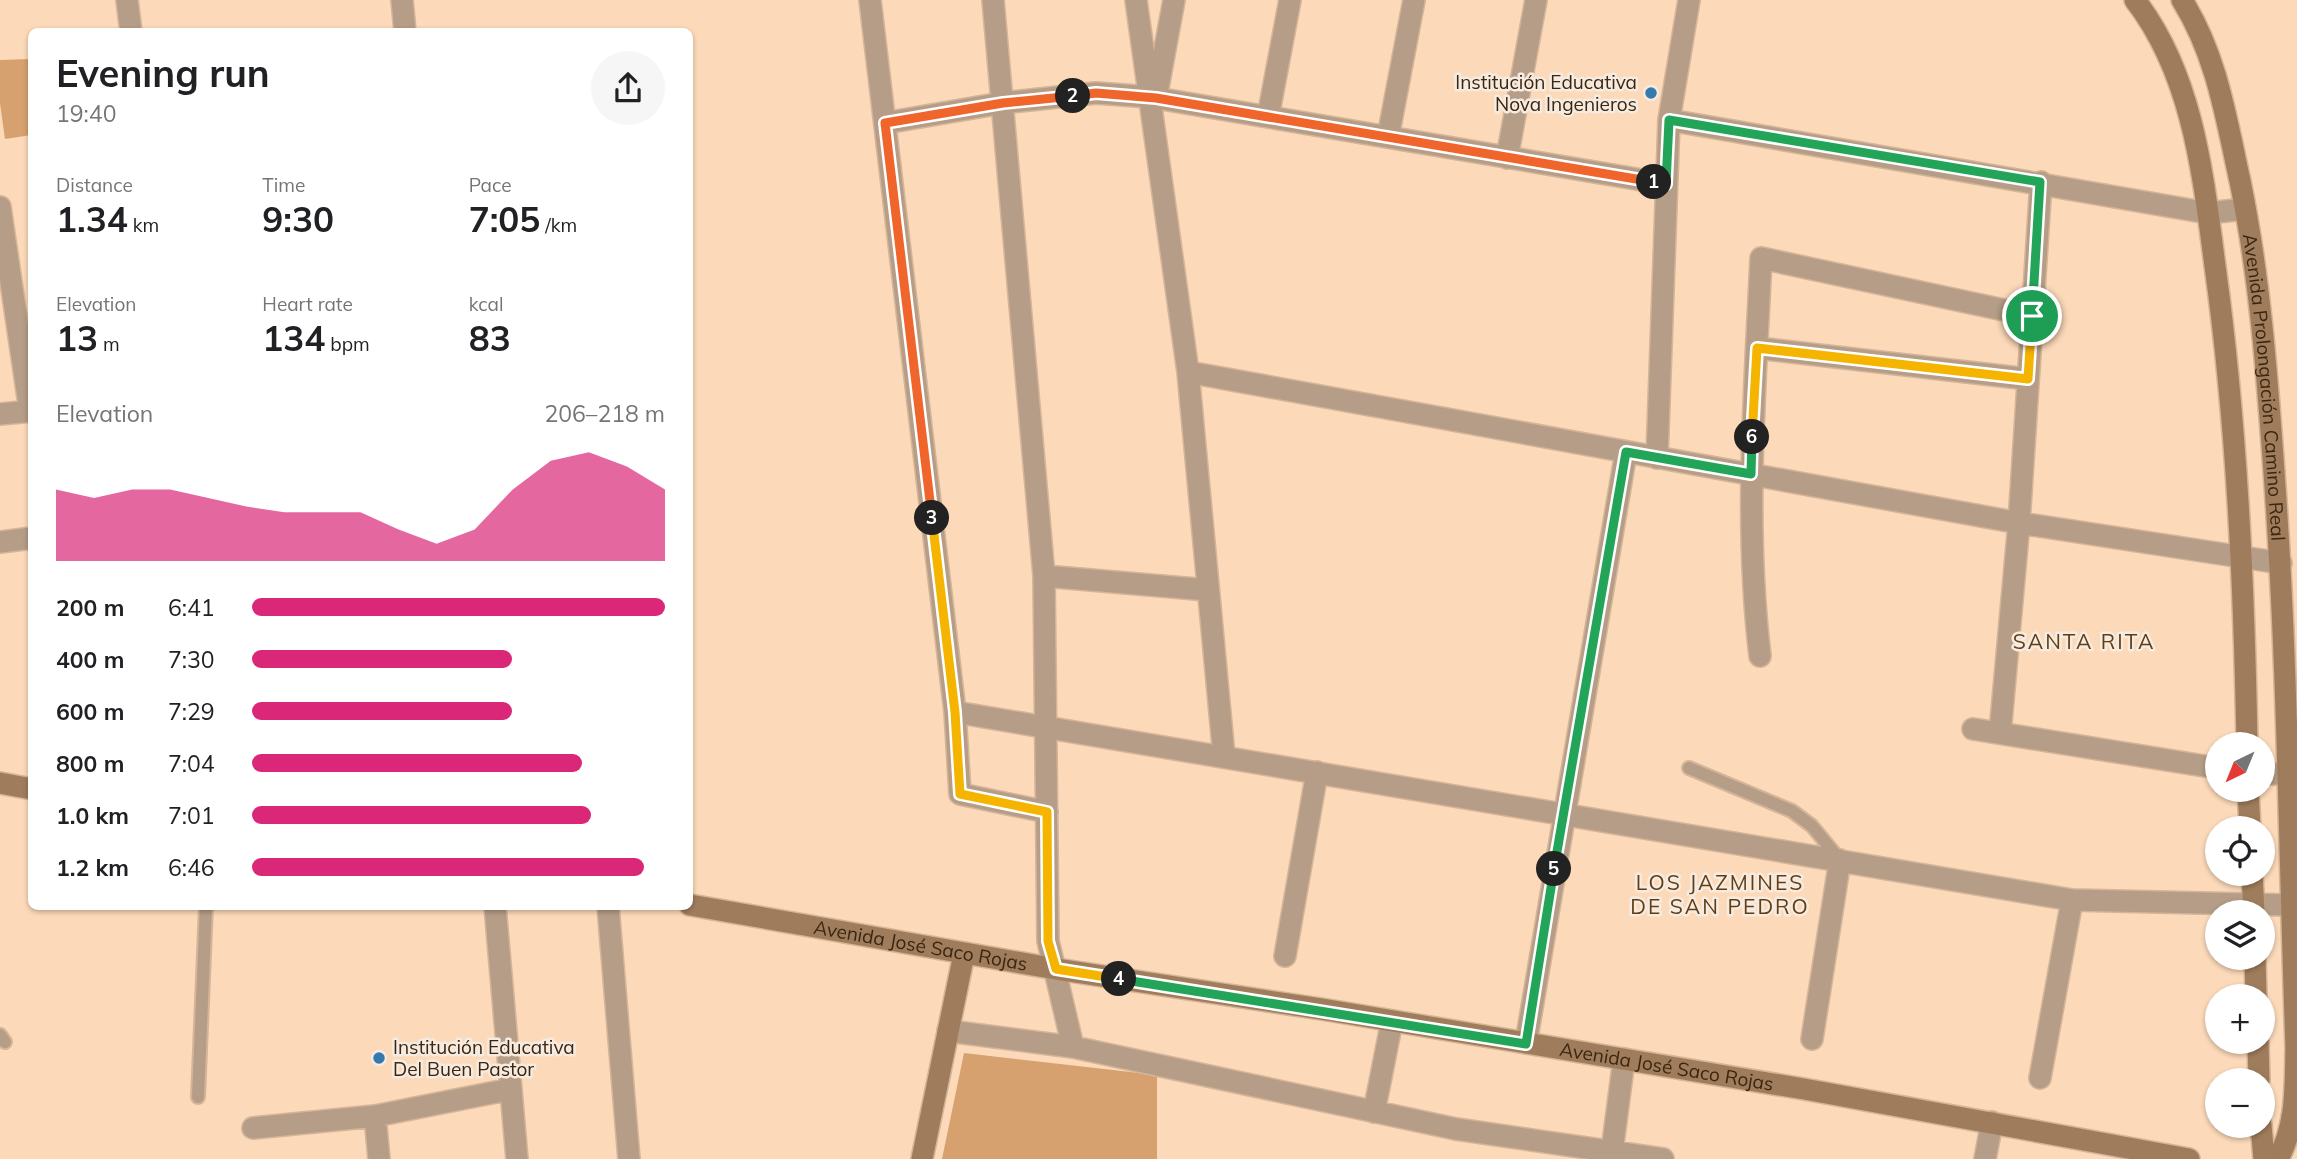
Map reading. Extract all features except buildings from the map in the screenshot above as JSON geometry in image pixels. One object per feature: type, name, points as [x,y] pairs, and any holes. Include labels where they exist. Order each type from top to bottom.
[{"type":"main road","name":"Avenida Prolongación Camino Real","points":[[2135,0],[2165,48],[2182,90],[2208,213],[2229,370],[2241,558],[2247,732]]},
{"type":"main road","name":"Avenida Prolongación Camino Real","points":[[2182,0],[2207,47],[2217,75],[2245,209],[2263,325],[2291,672],[2288,774],[2296,1048],[2294,1116],[2286,1146],[2278,1159]]},
{"type":"main road","points":[[0,783],[28,788]]},
{"type":"main road","name":"Avenida José Saco Rojas","points":[[693,906],[964,954],[1625,1059],[2189,1159]]},
{"type":"main road","points":[[922,1159],[964,954]]},
{"type":"main road","points":[[2262,1138],[2264,1159]]},
{"type":"street","points":[[127,0],[130,28]]},
{"type":"street","points":[[401,0],[404,28]]},
{"type":"street","points":[[870,0],[955,712],[960,794],[1047,812]]},
{"type":"street","points":[[993,0],[1044,576],[1048,941],[1073,1047]]},
{"type":"street","points":[[1136,0],[1153,98],[1188,372],[1224,756]]},
{"type":"street","points":[[1153,98],[1174,0]]},
{"type":"street","points":[[1268,117],[1290,0]]},
{"type":"street","points":[[1388,137],[1414,0]]},
{"type":"street","points":[[1507,158],[1536,0]]},
{"type":"street","points":[[1657,458],[1669,120],[1689,0]]},
{"type":"street","points":[[885,123],[1003,103],[1096,93],[1153,98],[1666,184]]},
{"type":"street","points":[[1669,120],[2208,213],[2245,209]]},
{"type":"street","points":[[2000,733],[2019,523],[2040,182]]},
{"type":"street","points":[[0,207],[28,391]]},
{"type":"street","points":[[1760,656],[1752,594],[1751,474],[1761,258],[2032,316]]},
{"type":"street","points":[[1757,348],[2028,379]]},
{"type":"street","points":[[1188,372],[2019,523],[2281,563]]},
{"type":"street","points":[[0,414],[28,411]]},
{"type":"street","points":[[1526,1044],[1626,452]]},
{"type":"street","points":[[0,542],[28,538]]},
{"type":"street","points":[[1044,576],[1208,590]]},
{"type":"street","points":[[955,712],[2073,900],[2205,907]]},
{"type":"street","points":[[1973,729],[2205,766]]},
{"type":"street","points":[[1285,956],[1317,772]]},
{"type":"street","points":[[2275,774],[2288,774]]},
{"type":"street","points":[[1812,1039],[1840,860]]},
{"type":"street","points":[[2040,1078],[2073,900]]},
{"type":"street","points":[[2275,907],[2291,905]]},
{"type":"street","points":[[495,910],[517,1159]]},
{"type":"street","points":[[608,910],[629,1159]]},
{"type":"street","points":[[1374,1112],[1392,1021]]},
{"type":"street","points":[[948,1031],[1073,1047],[1456,1129],[1612,1155],[1663,1159]]},
{"type":"street","points":[[1612,1155],[1625,1059]]},
{"type":"street","points":[[253,1128],[375,1116],[511,1089]]},
{"type":"street","points":[[375,1116],[379,1159]]},
{"type":"street","points":[[1985,1159],[1992,1122]]},
{"type":"lane","points":[[1689,768],[1792,811],[1812,826],[1840,860]]},
{"type":"lane","points":[[198,1097],[206,910]]},
{"type":"shaded area","points":[[28,59],[28,135],[5,139],[0,103],[0,60]]},
{"type":"shaded area","points":[[964,1053],[1157,1075],[1157,1159],[942,1159]]},
{"type":"place","name":"Institución Educativa Nova Ingenieros","points":[[1651,93]]},
{"type":"place","name":"Institución Educativa Del Buen Pastor","points":[[379,1058]]},
{"type":"district","name":"SANTA RITA","points":[[2084,642]]},
{"type":"district","name":"LOS JAZMINES DE SAN PEDRO","points":[[1720,895]]},
{"type":"route","points":[[1096,93],[1150,97],[1666,184],[1669,120],[2040,182],[2032,316],[2028,379],[1757,348],[1751,474],[1626,452],[1526,1044],[1321,1009],[1056,969],[1048,941],[1047,812],[960,794],[955,712],[885,123],[1003,103],[1096,93]]}]
